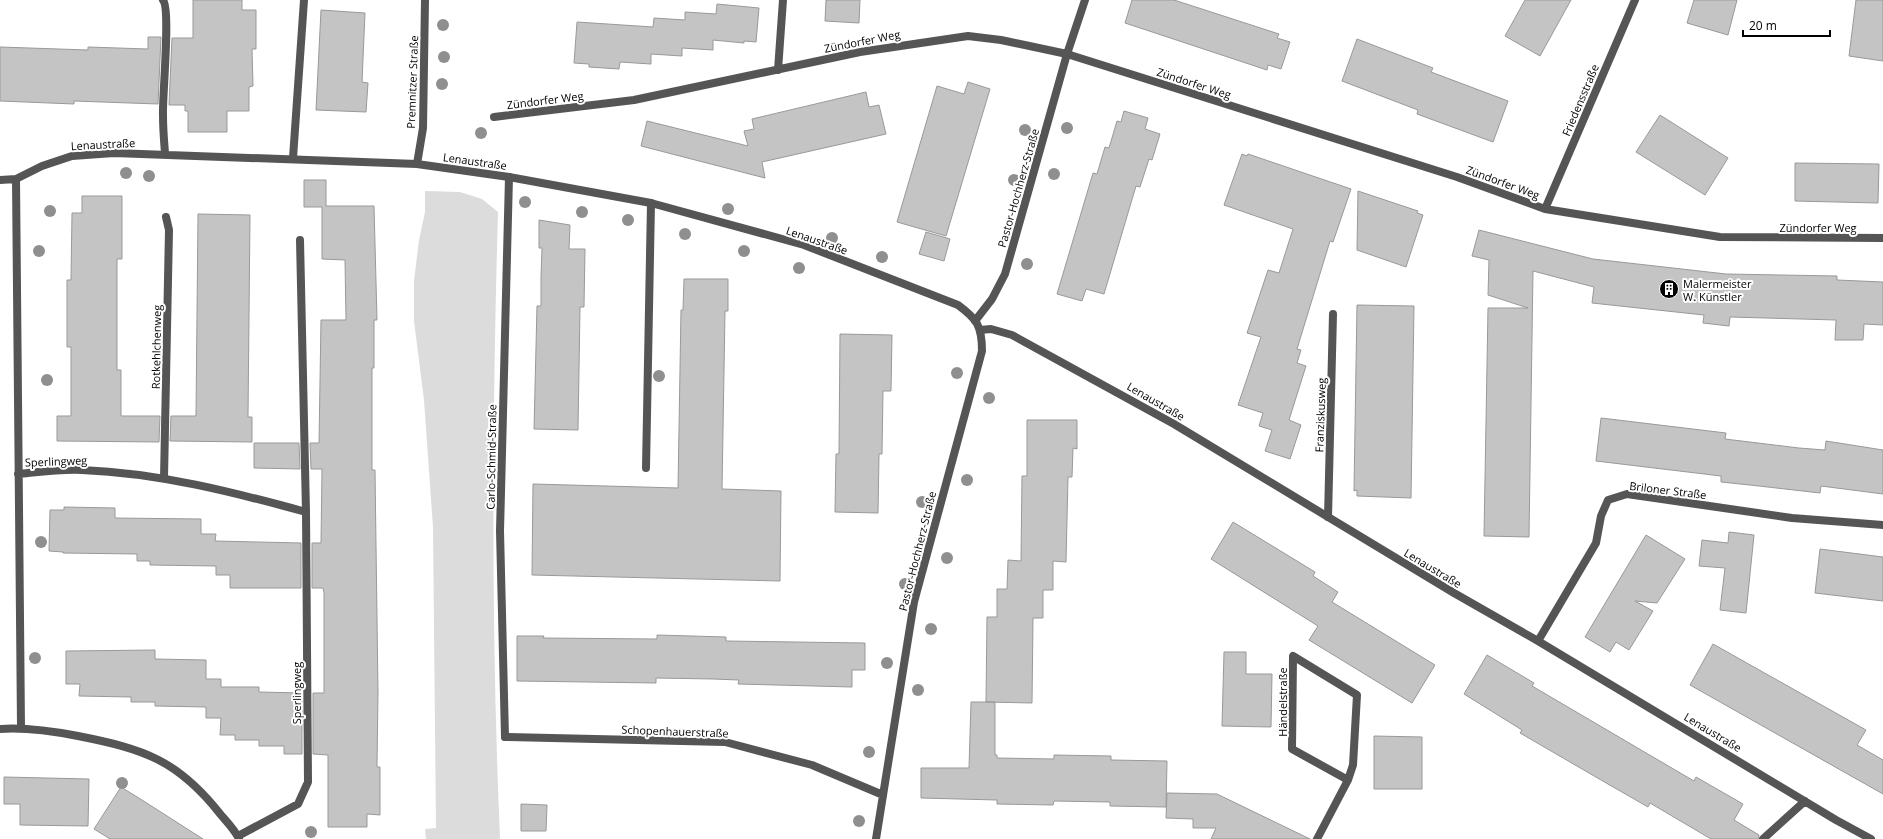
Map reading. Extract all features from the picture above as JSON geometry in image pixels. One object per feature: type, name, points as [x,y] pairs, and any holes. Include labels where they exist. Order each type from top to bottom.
[{"type":"street","points":[[163,0],[166,3],[167,20],[162,116],[165,153]]},
{"type":"street","points":[[294,158],[304,0]]},
{"type":"street","name":"Premnitzer Straße","points":[[417,164],[422,128],[426,0]]},
{"type":"street","points":[[778,70],[784,0]]},
{"type":"street","name":"Pastor-Hochherz-Straße","points":[[876,839],[914,602],[982,350],[982,334],[973,318],[992,299],[1005,274],[1067,54],[1085,0]]},
{"type":"street","name":"Friedensstraße","points":[[1545,209],[1634,0]]},
{"type":"street","name":"Zündorfer Weg","points":[[494,117],[634,100],[860,52],[968,36],[1001,40],[1067,54],[1457,177],[1545,209],[1720,237],[1883,238]]},
{"type":"street","name":"Lenaustraße","points":[[0,180],[16,180],[42,166],[72,156],[114,153],[165,153],[417,164],[509,177],[651,203],[804,245],[958,305],[973,318]]},
{"type":"street","name":"Carlo-Schmid-Straße","points":[[505,737],[500,531],[509,177]]},
{"type":"street","points":[[16,180],[21,727]]},
{"type":"street","points":[[646,468],[651,203]]},
{"type":"street","name":"Rotkehlchenweg","points":[[164,478],[169,230],[166,217]]},
{"type":"street","name":"Sperlingweg","points":[[239,838],[298,804],[308,782],[306,512],[300,240]]},
{"type":"street","name":"Franziskusweg","points":[[1328,517],[1334,314]]},
{"type":"street","name":"Lenaustraße","points":[[980,330],[991,329],[1012,335],[1174,424],[1454,593],[1538,641],[1871,839]]},
{"type":"street","name":"Sperlingweg","points":[[18,474],[81,470],[164,478],[233,492],[306,512]]},
{"type":"street","name":"Briloner Straße","points":[[1538,641],[1596,543],[1601,516],[1608,500],[1628,494],[1792,518],[1883,525]]},
{"type":"street","name":"Händelstraße","points":[[1317,839],[1348,780],[1353,765],[1357,695],[1293,656],[1292,750],[1348,780]]},
{"type":"street","points":[[0,729],[21,727],[118,744],[142,752],[167,764],[186,778],[207,797],[239,838]]},
{"type":"street","name":"Schopenhauerstraße","points":[[505,737],[725,742],[812,765],[883,795]]},
{"type":"street","points":[[1763,839],[1805,801]]},
{"type":"shaded area","points":[[425,191],[460,192],[482,199],[498,212],[493,526],[495,682],[500,839],[426,839],[425,829],[436,828],[433,527],[424,400],[414,321],[414,281],[419,240],[425,212]]},
{"type":"building","points":[[193,0],[242,0],[242,10],[256,10],[256,49],[252,49],[253,86],[249,87],[249,111],[227,111],[227,132],[188,132],[188,111],[185,111],[185,105],[169,105],[172,38],[193,38]]},
{"type":"building","points":[[826,0],[860,0],[859,23],[825,21]]},
{"type":"building","points":[[1132,0],[1174,0],[1279,34],[1277,38],[1290,42],[1281,69],[1268,65],[1267,70],[1125,23]]},
{"type":"building","points":[[1525,0],[1571,0],[1540,56],[1505,36]]},
{"type":"building","points":[[1694,0],[1737,0],[1728,35],[1687,23]]},
{"type":"building","points":[[1856,0],[1883,0],[1883,61],[1849,56]]},
{"type":"building","points":[[717,4],[759,8],[756,42],[744,41],[744,43],[713,40],[713,50],[682,48],[682,56],[651,54],[651,64],[620,62],[619,69],[589,67],[589,64],[574,63],[577,22],[653,27],[654,18],[685,20],[685,12],[716,14]]},
{"type":"building","points":[[321,10],[365,13],[362,82],[368,83],[366,112],[316,110]]},
{"type":"building","points":[[148,37],[161,37],[158,104],[74,101],[74,104],[0,101],[0,47],[88,50],[88,47],[148,49]]},
{"type":"building","points":[[1357,39],[1433,68],[1431,72],[1508,101],[1493,142],[1417,114],[1418,110],[1342,81]]},
{"type":"building","points":[[968,82],[990,89],[946,236],[897,222],[937,86],[964,94]]},
{"type":"building","points":[[866,92],[869,107],[879,105],[886,134],[762,162],[765,178],[641,146],[647,121],[748,146],[744,131],[754,129],[752,119]]},
{"type":"building","points":[[1124,111],[1148,118],[1145,129],[1160,134],[1152,160],[1149,159],[1140,187],[1136,186],[1104,294],[1086,289],[1082,301],[1057,294],[1093,173],[1097,174],[1105,147],[1109,148],[1117,121],[1121,122]]},
{"type":"building","points":[[1660,115],[1728,158],[1705,195],[1636,152]]},
{"type":"building","points":[[1242,154],[1247,156],[1248,154],[1351,189],[1333,242],[1330,241],[1297,349],[1301,350],[1297,363],[1306,366],[1289,420],[1301,425],[1290,459],[1265,451],[1272,430],[1259,426],[1263,413],[1238,405],[1261,337],[1247,333],[1268,270],[1279,273],[1293,229],[1224,205]]},
{"type":"building","points":[[1795,163],[1879,164],[1878,203],[1795,201]]},
{"type":"building","points":[[304,180],[326,180],[326,206],[374,206],[377,320],[374,320],[374,368],[372,368],[372,470],[375,470],[378,693],[377,767],[380,767],[380,815],[367,814],[367,827],[328,827],[328,755],[313,754],[313,693],[324,693],[324,593],[323,588],[312,588],[312,543],[321,543],[322,469],[311,469],[310,443],[319,443],[321,320],[346,320],[345,260],[322,259],[322,207],[304,207]]},
{"type":"building","points":[[1358,191],[1418,211],[1417,213],[1423,215],[1406,267],[1357,250]]},
{"type":"building","points":[[82,196],[122,196],[122,259],[117,259],[117,370],[121,370],[121,416],[160,416],[159,442],[57,441],[57,416],[71,416],[71,347],[67,347],[67,280],[71,280],[72,213],[82,213]]},
{"type":"building","points":[[198,214],[250,215],[248,417],[252,417],[252,442],[170,441],[171,416],[196,416]]},
{"type":"building","points":[[539,220],[570,225],[569,249],[585,249],[584,307],[580,307],[578,430],[534,429],[537,306],[541,306],[542,248],[539,248]]},
{"type":"building","points":[[1479,230],[1593,259],[1726,274],[1837,276],[1837,280],[1883,282],[1883,325],[1864,324],[1863,340],[1835,340],[1836,320],[1730,317],[1729,326],[1703,323],[1704,315],[1592,303],[1594,287],[1533,271],[1529,537],[1484,536],[1488,308],[1528,308],[1488,295],[1489,260],[1472,256]]},
{"type":"building","points":[[926,232],[950,239],[944,261],[919,254]]},
{"type":"building","points":[[684,279],[728,279],[728,311],[725,311],[722,489],[781,491],[780,581],[532,575],[533,484],[678,488],[681,310],[683,310]]},
{"type":"building","points":[[1357,305],[1414,306],[1411,498],[1357,496],[1357,490],[1354,491]]},
{"type":"building","points":[[840,334],[892,335],[891,391],[883,391],[882,454],[879,454],[878,513],[835,512],[836,454],[839,454]]},
{"type":"building","points":[[1601,418],[1726,433],[1725,439],[1799,448],[1825,450],[1826,441],[1883,450],[1883,494],[1821,486],[1820,493],[1721,482],[1721,476],[1596,461]]},
{"type":"building","points":[[1027,420],[1077,420],[1077,449],[1073,448],[1072,477],[1068,477],[1066,562],[1053,561],[1053,590],[1043,590],[1043,618],[1033,618],[1032,703],[986,702],[987,617],[997,617],[997,589],[1007,589],[1008,560],[1021,561],[1022,476],[1027,476]]},
{"type":"building","points":[[254,443],[299,443],[300,469],[254,468]]},
{"type":"building","points":[[64,507],[115,508],[115,518],[201,519],[201,534],[216,534],[215,541],[301,543],[301,588],[230,588],[230,575],[216,575],[216,566],[150,565],[150,561],[137,561],[137,554],[63,553],[49,551],[50,510],[64,510]]},
{"type":"building","points":[[1233,522],[1315,572],[1313,576],[1338,592],[1332,602],[1435,665],[1412,703],[1309,640],[1318,626],[1211,559]]},
{"type":"building","points":[[1729,532],[1754,535],[1746,613],[1720,610],[1725,568],[1699,566],[1702,540],[1728,543]]},
{"type":"building","points":[[1646,535],[1685,559],[1657,603],[1635,601],[1653,611],[1629,650],[1616,642],[1610,652],[1585,637]]},
{"type":"building","points":[[1820,549],[1883,557],[1883,601],[1815,593]]},
{"type":"building","points":[[657,635],[726,637],[726,641],[865,643],[865,670],[852,670],[852,687],[738,684],[739,680],[713,679],[656,678],[656,683],[517,681],[517,636],[544,636],[543,638],[657,639]]},
{"type":"building","points":[[1713,644],[1866,730],[1857,745],[1883,760],[1883,794],[1690,685]]},
{"type":"building","points":[[155,650],[155,659],[206,660],[206,679],[221,679],[221,687],[259,687],[259,692],[302,693],[302,754],[284,754],[284,746],[259,746],[259,740],[235,740],[235,735],[220,735],[221,718],[206,718],[206,707],[155,706],[155,702],[131,702],[131,697],[79,696],[80,684],[66,684],[66,651]]},
{"type":"building","points":[[1224,652],[1246,652],[1246,674],[1272,674],[1271,727],[1222,726]]},
{"type":"building","points":[[1487,655],[1534,683],[1532,686],[1694,781],[1696,777],[1743,804],[1734,820],[1759,835],[1758,839],[1711,839],[1650,803],[1648,807],[1520,733],[1522,730],[1464,694]]},
{"type":"building","points":[[971,702],[995,702],[995,755],[997,755],[997,758],[1054,759],[1054,755],[1111,756],[1111,760],[1167,761],[1166,807],[1110,806],[1110,802],[1054,801],[1053,805],[997,804],[997,800],[921,798],[921,768],[969,768]]},
{"type":"building","points":[[1374,736],[1422,737],[1422,789],[1374,789]]},
{"type":"building","points":[[4,777],[89,779],[88,826],[20,825],[20,804],[4,804]]},
{"type":"building","points":[[121,787],[203,839],[110,839],[94,829]]},
{"type":"building","points":[[1167,793],[1217,794],[1310,839],[1211,839],[1216,828],[1193,828],[1193,819],[1166,818]]},
{"type":"building","points":[[521,804],[547,805],[546,831],[521,831]]},
{"type":"place","name":"Malermeister W. Künstler","points":[[1669,289]]}]
